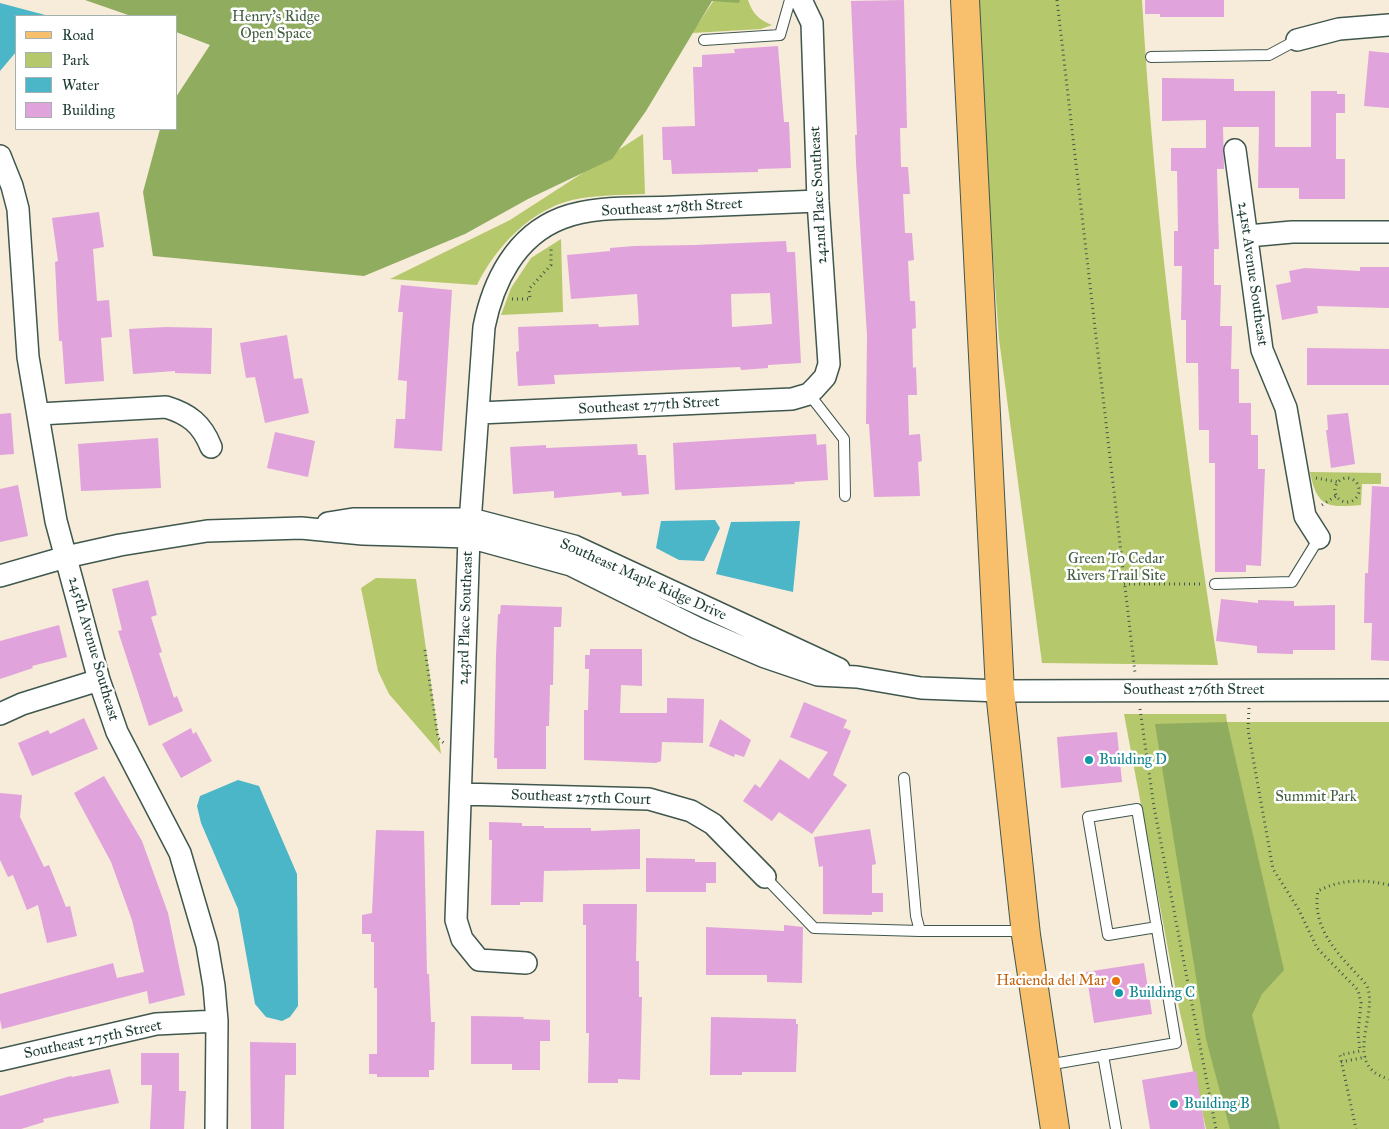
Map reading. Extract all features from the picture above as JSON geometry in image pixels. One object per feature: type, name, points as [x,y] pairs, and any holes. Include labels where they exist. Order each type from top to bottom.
[{"type":"main road","points":[[966,0],[1000,691],[1026,931],[1055,1129]]},
{"type":"street","name":"242nd Place Southeast","points":[[800,0],[812,23],[818,201],[829,350],[825,377],[812,391]]},
{"type":"street","points":[[1297,40],[1339,29],[1389,25]]},
{"type":"street","name":"241st Avenue Southeast","points":[[1234,150],[1248,236],[1262,350],[1286,408],[1305,516],[1319,538]]},
{"type":"street","name":"245th Avenue Southeast","points":[[0,156],[12,186],[18,210],[28,357],[56,520],[100,680],[117,732],[180,853],[207,945],[214,986],[216,1021],[216,1129]]},
{"type":"street","name":"Southeast 278th Street","points":[[532,236],[561,219],[597,211],[818,201]]},
{"type":"street","points":[[1248,236],[1292,232],[1389,232]]},
{"type":"street","name":"243rd Place Southeast","points":[[526,963],[479,960],[462,939],[456,920],[470,528],[484,327],[490,299],[499,278],[510,259],[532,236]]},
{"type":"street","name":"Southeast 277th Street","points":[[479,414],[792,399],[812,391]]},
{"type":"street","points":[[39,414],[166,407],[183,412],[194,420],[204,432],[210,447]]},
{"type":"street","name":"Southeast Maple Ridge Drive","points":[[0,576],[66,557],[120,545],[207,531],[301,528],[363,534],[470,528],[570,565],[696,628],[765,658],[818,675],[857,677],[921,688],[1000,691]]},
{"type":"street","points":[[0,714],[22,704],[100,680]]},
{"type":"street","name":"Southeast 276th Street","points":[[1000,691],[1389,690]]},
{"type":"street","name":"Southeast 275th Court","points":[[461,794],[649,799],[676,805],[713,824],[765,877]]},
{"type":"street","name":"Southeast 275th Street","points":[[0,1060],[156,1024],[216,1021]]},
{"type":"lane","points":[[704,40],[780,35],[790,0]]},
{"type":"lane","points":[[1151,57],[1268,55],[1297,40]]},
{"type":"lane","points":[[812,391],[844,439],[845,496]]},
{"type":"lane","points":[[1215,584],[1292,582],[1319,538]]},
{"type":"lane","points":[[904,778],[916,916],[920,931]]},
{"type":"lane","points":[[1046,1065],[1176,1043],[1157,927],[1137,809],[1088,817],[1108,935],[1157,927]]},
{"type":"lane","points":[[765,877],[814,928],[1026,931]]},
{"type":"lane","points":[[1103,1055],[1116,1129]]},
{"type":"path","points":[[1057,0],[1137,690],[1154,807],[1216,1129]]},
{"type":"path","points":[[490,299],[530,299],[529,289],[551,265],[550,225]]},
{"type":"path","points":[[1347,478],[1356,481],[1360,490],[1356,498],[1347,502],[1338,499],[1335,490],[1338,481],[1347,478]]},
{"type":"path","points":[[1124,584],[1215,584]]},
{"type":"path","points":[[425,650],[438,738],[442,743],[462,746]]},
{"type":"path","points":[[1249,690],[1248,730],[1273,869],[1299,910],[1317,948],[1352,984],[1360,996],[1358,1033],[1360,1051],[1340,1055],[1356,1129]]},
{"type":"path","points":[[1389,885],[1360,880],[1329,886],[1318,891],[1316,902],[1319,919],[1332,948],[1368,989],[1369,1007],[1363,1034],[1366,1057],[1369,1067],[1376,1075],[1389,1079]]},
{"type":"path","points":[[1342,1062],[1366,1057]]},
{"type":"green space","name":"Henry's Ridge Open Space","points":[[85,0],[740,0],[739,3],[712,1],[646,111],[612,159],[528,199],[465,234],[364,276],[153,256],[143,192],[160,130],[178,130],[178,94],[210,45],[178,33],[178,15],[128,15]]},
{"type":"green space","points":[[714,0],[748,0],[757,15],[763,21],[772,25],[761,29],[692,33]]},
{"type":"green space","name":"Green To Cedar Rivers Trail Site","points":[[974,0],[1142,0],[1155,167],[1172,333],[1218,665],[1042,663],[999,339]]},
{"type":"green space","points":[[643,134],[645,194],[581,198],[557,205],[542,212],[504,244],[477,285],[390,279],[510,220]]},
{"type":"green space","points":[[561,239],[563,312],[501,315],[511,288],[531,258]]},
{"type":"green space","points":[[1310,472],[1381,473],[1381,484],[1362,484],[1361,505],[1332,505],[1320,499]]},
{"type":"green space","points":[[376,578],[416,579],[441,754],[389,694],[378,671],[361,588]]},
{"type":"green space","name":"Summit Park","points":[[1124,714],[1226,714],[1227,722],[1389,722],[1389,1129],[1206,1129],[1179,1008]]},
{"type":"green space","points":[[1227,722],[1284,970],[1262,994],[1252,1015],[1280,1129],[1230,1129],[1206,1039],[1155,724]]},
{"type":"water","points":[[0,3],[45,15],[15,15],[15,53],[0,71]]},
{"type":"water","points":[[715,520],[720,528],[704,561],[679,560],[656,548],[661,521]]},
{"type":"water","points":[[800,521],[793,592],[716,574],[731,522]]},
{"type":"water","points":[[238,780],[259,786],[297,874],[298,1006],[290,1017],[282,1021],[266,1017],[255,1004],[238,909],[201,823],[197,806],[200,796]]},
{"type":"building","points":[[904,0],[907,128],[900,128],[901,167],[908,167],[910,194],[903,194],[905,233],[912,233],[914,260],[908,261],[910,301],[915,301],[916,328],[912,329],[913,368],[916,367],[917,395],[908,395],[909,435],[920,434],[922,461],[918,462],[920,496],[874,497],[869,424],[866,424],[867,335],[856,163],[855,135],[857,135],[851,1]]},
{"type":"building","points":[[1145,0],[1224,0],[1224,17],[1160,17],[1160,14],[1145,14]]},
{"type":"building","points":[[778,46],[784,122],[789,122],[791,168],[758,169],[758,172],[672,174],[671,160],[663,160],[662,127],[695,126],[693,67],[702,67],[702,55],[735,53],[734,49]]},
{"type":"building","points":[[1369,51],[1389,53],[1389,108],[1364,106]]},
{"type":"building","points":[[1162,78],[1234,79],[1234,91],[1275,91],[1275,147],[1311,147],[1311,91],[1337,91],[1337,94],[1345,94],[1345,113],[1336,113],[1336,159],[1345,159],[1345,199],[1299,199],[1299,188],[1258,188],[1259,127],[1223,127],[1224,169],[1217,169],[1219,249],[1214,249],[1214,285],[1221,285],[1220,326],[1232,326],[1231,369],[1239,369],[1239,403],[1251,403],[1251,435],[1258,435],[1258,469],[1265,469],[1261,566],[1246,565],[1246,572],[1215,572],[1215,463],[1209,463],[1209,430],[1199,430],[1198,363],[1186,363],[1186,320],[1181,320],[1182,266],[1174,266],[1174,231],[1178,231],[1177,171],[1171,171],[1171,148],[1206,148],[1206,120],[1162,121]]},
{"type":"building","points":[[99,212],[104,247],[93,249],[97,301],[109,300],[112,337],[101,338],[104,381],[65,384],[62,341],[59,341],[55,262],[58,261],[52,218]]},
{"type":"building","points":[[786,241],[787,252],[795,252],[801,363],[768,365],[768,368],[741,370],[740,367],[554,375],[555,384],[518,386],[516,352],[519,351],[518,327],[598,324],[599,327],[639,325],[637,294],[571,299],[567,255],[610,251],[610,248],[634,246]],"holes":[[[770,293],[772,324],[732,327],[731,294]]]},
{"type":"building","points":[[1360,267],[1389,267],[1389,308],[1317,306],[1318,313],[1282,320],[1276,285],[1291,282],[1289,271],[1305,268],[1360,271]]},
{"type":"building","points":[[401,285],[452,290],[442,451],[394,448],[396,419],[405,419],[407,381],[398,380],[403,312],[398,312]]},
{"type":"building","points":[[166,327],[212,328],[211,374],[175,373],[175,371],[133,374],[129,329]]},
{"type":"building","points":[[287,335],[294,379],[302,378],[309,413],[265,423],[255,377],[246,378],[240,343]]},
{"type":"building","points":[[1307,348],[1389,349],[1389,385],[1307,385]]},
{"type":"building","points":[[11,413],[14,454],[0,455],[0,414]]},
{"type":"building","points":[[1348,413],[1355,464],[1331,468],[1326,430],[1328,430],[1327,415]]},
{"type":"building","points":[[275,432],[315,441],[308,477],[267,468]]},
{"type":"building","points":[[816,434],[817,445],[826,444],[828,480],[794,482],[795,484],[675,490],[673,443]]},
{"type":"building","points":[[158,438],[161,488],[81,491],[78,444]]},
{"type":"building","points":[[637,444],[638,455],[646,455],[649,494],[622,496],[621,492],[554,498],[554,491],[513,494],[510,447],[546,445],[546,448]]},
{"type":"building","points":[[18,485],[28,536],[0,542],[0,489]]},
{"type":"building","points":[[1372,486],[1389,487],[1389,661],[1371,660],[1372,623],[1364,623],[1365,573],[1368,573]]},
{"type":"building","points":[[148,580],[157,615],[151,617],[162,652],[159,653],[174,698],[177,696],[183,711],[149,726],[118,631],[122,630],[112,589]]},
{"type":"building","points":[[1221,599],[1258,603],[1258,600],[1294,601],[1294,606],[1335,605],[1335,650],[1293,650],[1293,654],[1257,653],[1257,646],[1216,641]]},
{"type":"building","points":[[501,605],[562,607],[561,627],[554,627],[553,685],[550,685],[549,726],[546,726],[546,769],[497,769],[497,758],[494,758],[496,655],[498,614],[500,614]]},
{"type":"building","points":[[59,625],[67,657],[32,666],[33,668],[0,679],[0,641]]},
{"type":"building","points":[[590,649],[642,649],[642,686],[621,685],[620,713],[667,713],[667,698],[704,699],[703,743],[662,742],[661,761],[656,763],[584,760],[584,710],[588,710],[589,669],[585,669],[585,655],[590,655]]},
{"type":"building","points":[[804,702],[847,720],[843,729],[851,731],[833,775],[847,785],[812,834],[779,812],[772,821],[743,801],[755,784],[760,788],[780,759],[809,779],[828,752],[790,737]]},
{"type":"building","points":[[84,718],[98,749],[32,776],[18,743],[48,730],[50,734]]},
{"type":"building","points":[[720,719],[751,740],[744,757],[735,754],[734,757],[709,746]]},
{"type":"building","points":[[191,728],[193,734],[196,732],[212,761],[181,778],[162,744]]},
{"type":"building","name":"Building D","points":[[1117,732],[1122,782],[1061,788],[1057,737]]},
{"type":"building","points":[[104,776],[142,841],[168,913],[185,995],[149,1004],[147,991],[2,1029],[0,994],[113,963],[117,978],[144,972],[132,920],[111,862],[74,793]]},
{"type":"building","points":[[0,793],[22,795],[20,817],[44,867],[49,865],[66,907],[70,906],[77,936],[47,943],[38,905],[27,910],[13,875],[8,877],[0,860]]},
{"type":"building","points":[[489,822],[522,823],[522,826],[544,826],[544,828],[591,828],[591,831],[640,829],[640,869],[544,871],[543,902],[520,902],[520,905],[491,905],[492,840],[489,840]]},
{"type":"building","points":[[870,829],[876,864],[872,865],[872,893],[883,893],[883,912],[872,912],[872,915],[823,914],[823,866],[819,867],[814,837]]},
{"type":"building","points":[[376,830],[424,831],[427,974],[429,974],[431,1022],[435,1022],[434,1070],[429,1070],[429,1077],[377,1077],[377,1074],[369,1074],[369,1054],[377,1054],[377,988],[374,988],[374,942],[371,942],[371,934],[362,934],[362,915],[372,913]]},
{"type":"building","points":[[646,858],[695,859],[695,862],[716,862],[716,883],[706,883],[706,892],[646,892]]},
{"type":"building","points":[[583,904],[637,904],[636,961],[639,961],[639,997],[642,997],[640,1080],[618,1079],[618,1083],[588,1083],[589,1033],[586,1033],[586,925],[583,925]]},
{"type":"building","points":[[784,925],[803,927],[802,983],[767,982],[767,975],[706,975],[706,927],[784,931]]},
{"type":"building","name":"Building C","points":[[1144,963],[1152,1014],[1094,1023],[1086,972]]},
{"type":"building","points":[[471,1016],[524,1017],[523,1019],[550,1020],[550,1041],[540,1041],[540,1070],[512,1070],[512,1064],[471,1064]]},
{"type":"building","points":[[711,1017],[796,1019],[796,1024],[798,1024],[796,1072],[742,1072],[742,1075],[710,1075]]},
{"type":"building","points":[[250,1042],[296,1043],[296,1075],[285,1075],[284,1129],[251,1129]]},
{"type":"building","points":[[141,1053],[179,1053],[179,1091],[186,1091],[184,1129],[150,1129],[152,1085],[141,1085]]},
{"type":"building","points":[[110,1069],[119,1103],[43,1119],[44,1122],[21,1129],[0,1129],[0,1096],[71,1076]]},
{"type":"building","name":"Building B","points":[[1196,1071],[1205,1129],[1150,1129],[1142,1080]]},
{"type":"place","name":"Building D","points":[[1089,760]]},
{"type":"place","name":"Hacienda del Mar","points":[[1116,981]]},
{"type":"place","name":"Building C","points":[[1119,993]]},
{"type":"place","name":"Building B","points":[[1174,1104]]}]
